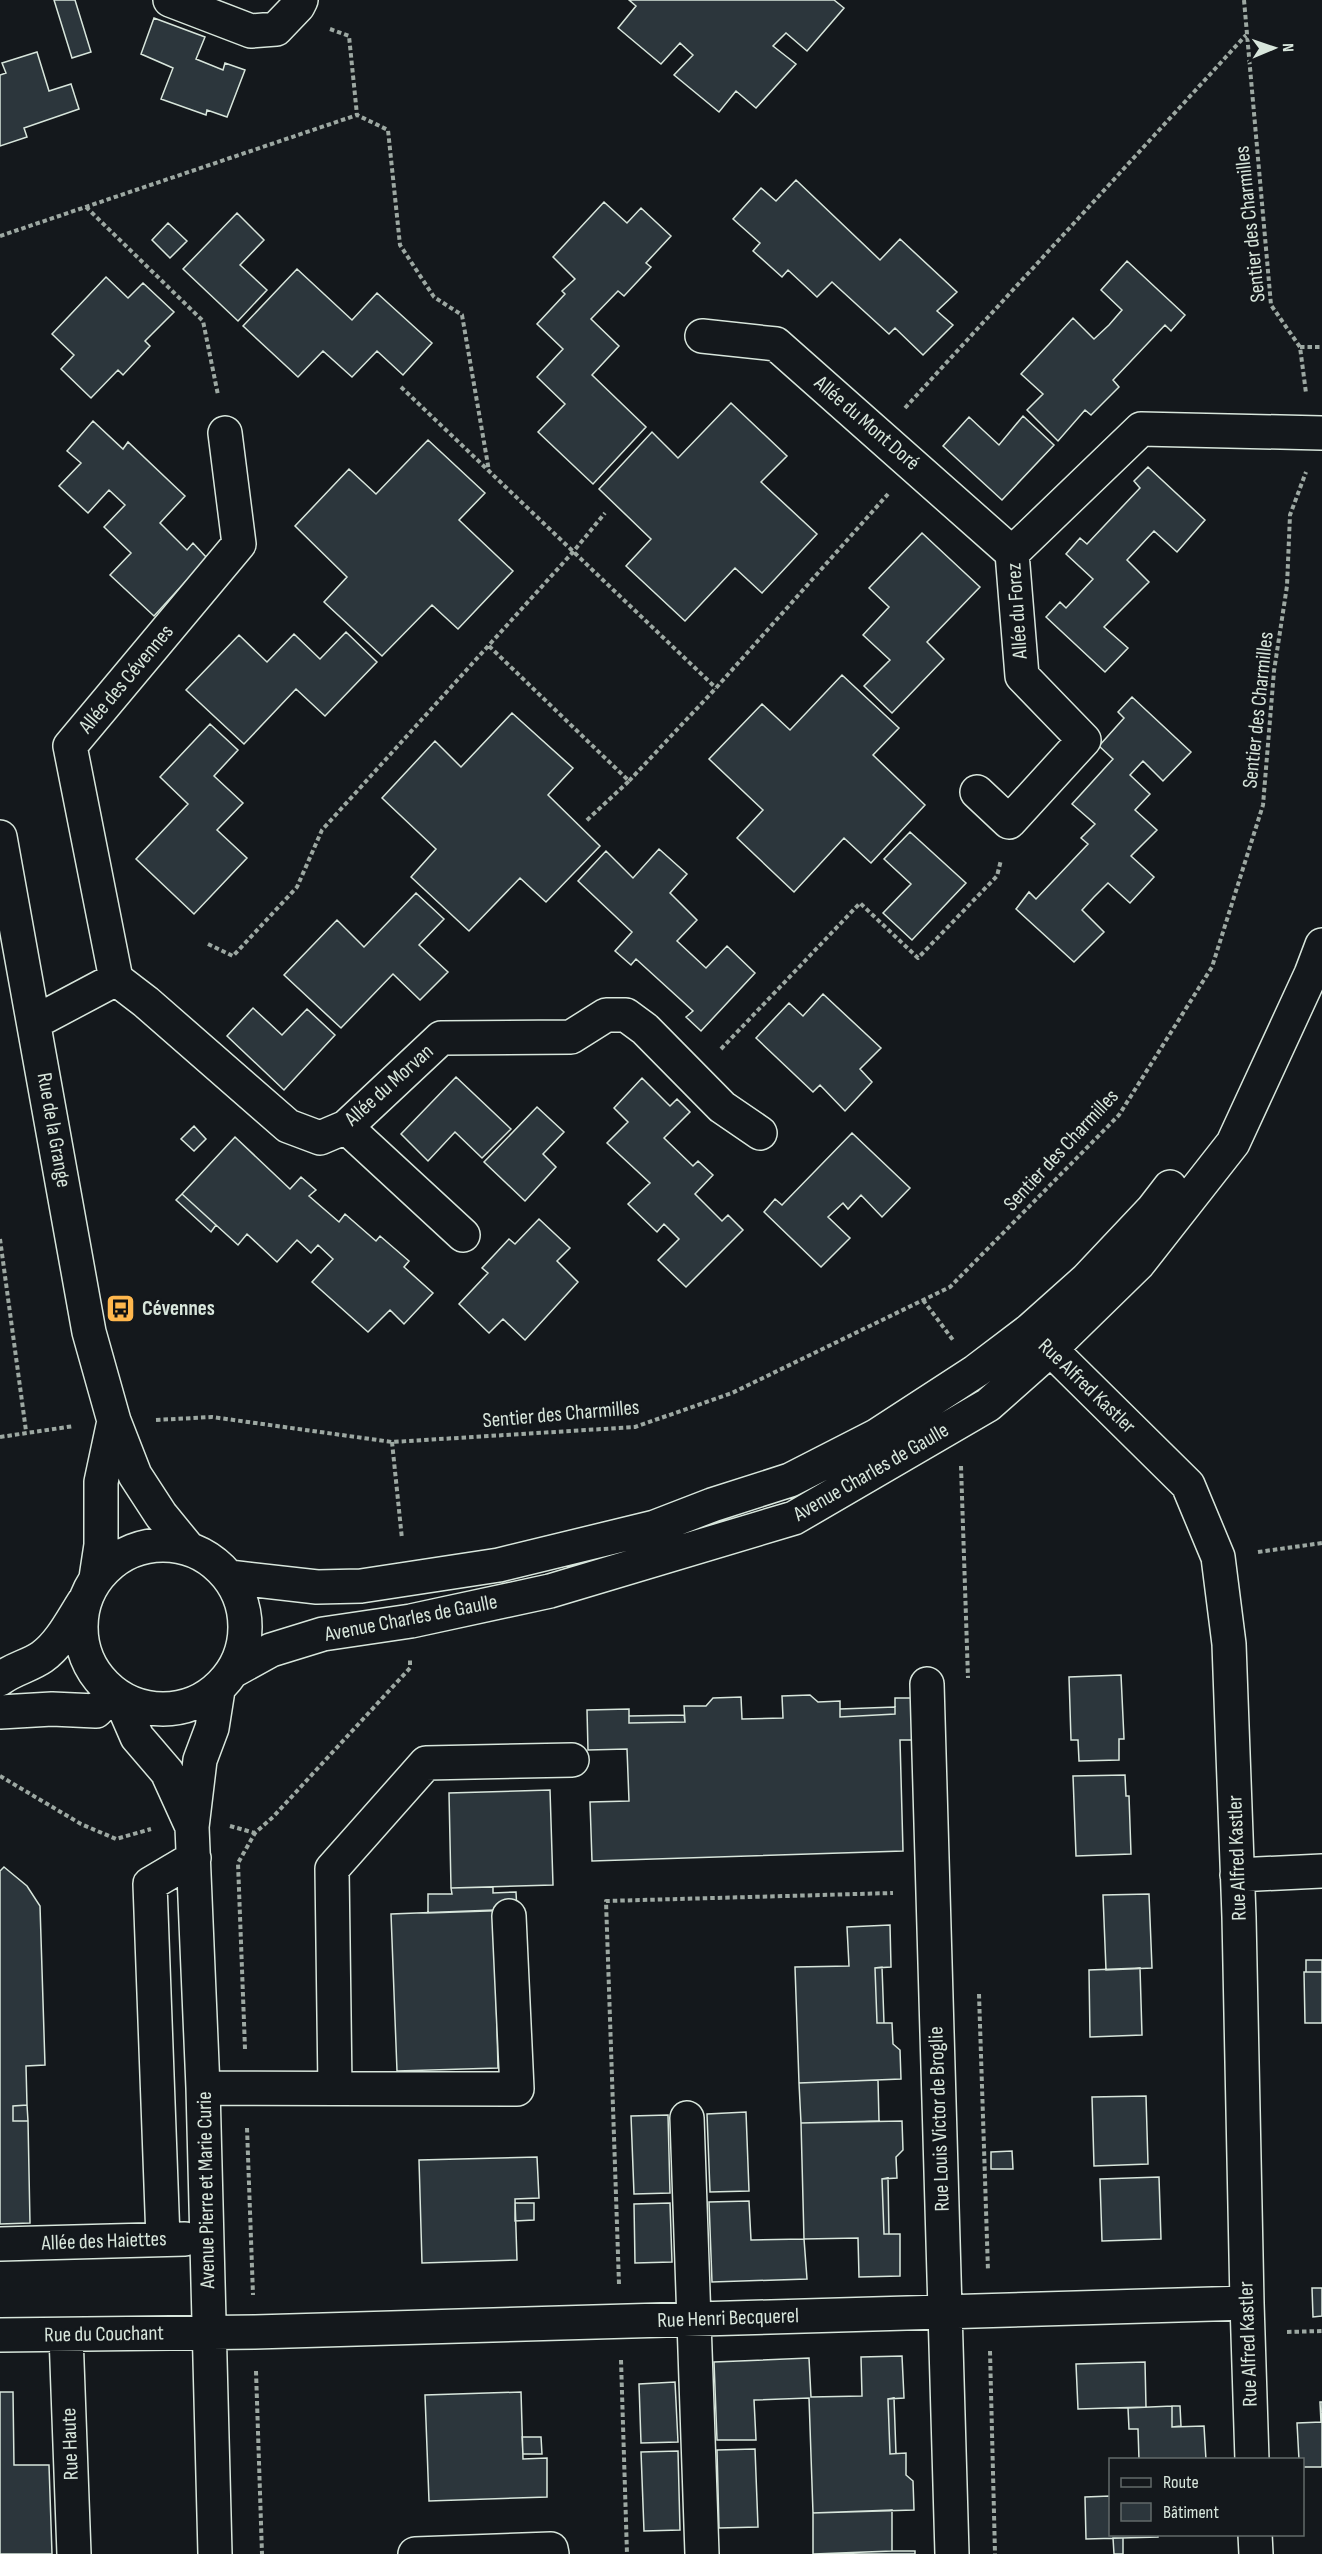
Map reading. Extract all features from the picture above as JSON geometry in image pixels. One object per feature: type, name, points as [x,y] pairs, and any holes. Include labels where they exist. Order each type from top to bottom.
[{"type":"street","points":[[170,0],[250,30],[276,29],[299,3]]},
{"type":"street","name":"Allée du Mont Doré","points":[[702,336],[776,344],[1012,553]]},
{"type":"street","name":"Allée du Forez","points":[[1010,822],[1084,740],[1022,676],[1012,553],[1141,429],[1316,433]]},
{"type":"street","name":"Allée des Cévennes","points":[[116,979],[70,746],[239,544],[225,433]]},
{"type":"street","points":[[977,792],[1010,822]]},
{"type":"street","name":"Rue de la Grange","points":[[0,837],[90,1332],[114,1421],[135,1475],[161,1515],[188,1548]]},
{"type":"street","name":"Avenue Charles de Gaulle","points":[[225,1681],[271,1650],[323,1634],[411,1621],[550,1591],[794,1518],[988,1405],[1086,1280],[1153,1209],[1278,1046],[1322,945]]},
{"type":"street","points":[[35,1022],[116,979]]},
{"type":"street","name":"Allée du Morvan","points":[[116,979],[146,1002],[288,1126],[320,1138],[346,1127],[441,1038],[571,1037],[606,1015],[626,1015],[645,1029],[722,1107],[760,1133]]},
{"type":"street","points":[[346,1127],[464,1235]]},
{"type":"street","name":"Avenue Charles de Gaulle","points":[[229,1577],[317,1587],[361,1586],[510,1562],[655,1527],[712,1505],[790,1480],[876,1436],[976,1371],[1040,1340]]},
{"type":"street","name":"Rue Alfred Kastler","points":[[1040,1340],[1188,1485],[1218,1557],[1229,1644],[1238,1875],[1252,2458]]},
{"type":"street","name":"Rue de la Grange","points":[[90,1590],[101,1545],[101,1482],[114,1421]]},
{"type":"street","points":[[0,1679],[42,1657],[64,1634],[90,1590],[115,1560],[138,1548],[163,1544],[188,1548],[211,1560],[229,1577],[241,1599],[246,1624],[243,1649],[225,1681],[196,1703],[173,1710],[145,1709],[117,1696],[98,1679],[84,1654],[80,1628],[90,1590]]},
{"type":"street","name":"Avenue Pierre et Marie Curie","points":[[215,2554],[208,2238],[193,1842],[200,1760],[225,1681]]},
{"type":"street","name":"Rue Louis Victor de Broglie","points":[[927,1684],[952,2554]]},
{"type":"street","points":[[0,1712],[52,1709],[96,1711],[117,1696]]},
{"type":"street","name":"Avenue Pierre et Marie Curie","points":[[117,1696],[137,1737],[167,1772],[193,1842]]},
{"type":"street","points":[[335,2088],[332,1869],[426,1763],[572,1760]]},
{"type":"street","points":[[163,2239],[150,1884],[193,1842]]},
{"type":"street","points":[[1238,1875],[1322,1871]]},
{"type":"street","points":[[203,2088],[517,2089],[509,1916]]},
{"type":"street","points":[[687,2118],[702,2554]]},
{"type":"street","name":"Allée des Haiettes","points":[[0,2244],[208,2238]]},
{"type":"street","name":"Rue Henri Becquerel","points":[[209,2333],[1247,2303]]},
{"type":"street","name":"Rue du Couchant","points":[[0,2335],[209,2333]]},
{"type":"street","name":"Rue Haute","points":[[66,2335],[74,2554]]},
{"type":"street","points":[[1255,2536],[1256,2554]]},
{"type":"street","points":[[415,2554],[552,2549],[552,2554]]},
{"type":"path","name":"Sentier des Charmilles","points":[[0,1437],[26,1431],[114,1421],[212,1417],[392,1442],[635,1427],[732,1393],[950,1287],[1119,1115],[1212,968],[1263,805],[1274,671],[1287,586],[1290,515],[1310,461],[1316,433],[1300,347],[1271,305],[1244,0]]},
{"type":"path","points":[[299,3],[329,29],[349,36],[357,114]]},
{"type":"path","points":[[880,435],[1247,34]]},
{"type":"path","points":[[0,236],[357,114],[388,130],[400,245],[434,297],[462,315],[489,471]]},
{"type":"path","points":[[86,207],[203,321],[225,433]]},
{"type":"path","points":[[1300,347],[1322,347]]},
{"type":"path","points":[[401,387],[716,688]]},
{"type":"path","points":[[586,821],[629,781],[716,688],[914,464]]},
{"type":"path","points":[[208,944],[233,956],[297,887],[322,830],[573,552],[605,513]]},
{"type":"path","points":[[489,646],[629,781]]},
{"type":"path","points":[[694,1078],[860,903],[918,958],[997,876],[1010,822]]},
{"type":"path","points":[[0,1239],[26,1431]]},
{"type":"path","points":[[392,1442],[406,1580]]},
{"type":"path","points":[[961,1457],[968,1682]]},
{"type":"path","points":[[1218,1557],[1322,1543]]},
{"type":"path","points":[[0,1776],[81,1824],[116,1839],[153,1828],[193,1842]]},
{"type":"path","points":[[978,1990],[995,2554]]},
{"type":"building","points":[[54,0],[75,0],[91,52],[72,58]]},
{"type":"building","points":[[629,0],[834,0],[844,8],[807,51],[786,33],[773,46],[796,64],[756,108],[736,91],[719,112],[674,75],[693,55],[680,43],[661,64],[618,28],[636,6]]},
{"type":"building","points":[[154,18],[205,37],[196,59],[223,70],[225,63],[245,70],[227,117],[207,110],[206,115],[161,99],[173,68],[141,54]]},
{"type":"building","points":[[37,52],[49,91],[71,84],[79,109],[24,128],[27,137],[0,146],[0,75],[6,73],[2,63]]},
{"type":"building","points":[[796,180],[880,260],[900,239],[957,292],[937,311],[953,325],[923,355],[895,328],[889,334],[832,282],[817,297],[788,270],[782,277],[753,251],[760,243],[733,219],[761,188],[776,201]]},
{"type":"building","points":[[604,202],[627,223],[641,208],[671,236],[646,263],[651,267],[624,296],[618,291],[591,319],[619,346],[592,375],[646,427],[593,484],[538,432],[565,404],[537,377],[563,349],[537,324],[565,294],[562,291],[575,279],[553,257]]},
{"type":"building","points":[[237,213],[264,240],[240,265],[267,290],[238,321],[183,269]]},
{"type":"building","points":[[168,223],[187,241],[170,258],[152,240]]},
{"type":"building","points":[[1127,261],[1185,315],[1171,331],[1165,325],[1113,380],[1119,387],[1091,415],[1085,410],[1058,441],[1027,410],[1043,394],[1021,374],[1073,318],[1094,339],[1109,325],[1122,310],[1101,290]]},
{"type":"building","points":[[297,269],[352,320],[377,293],[432,343],[403,375],[377,351],[352,377],[323,351],[298,377],[243,326]]},
{"type":"building","points":[[106,277],[128,298],[143,283],[174,312],[145,341],[150,346],[123,375],[118,370],[91,398],[61,369],[74,355],[52,334]]},
{"type":"building","points":[[731,403],[787,456],[761,482],[817,534],[762,593],[735,568],[685,621],[626,566],[651,539],[599,489],[652,432],[678,458]]},
{"type":"building","points":[[1023,416],[1054,445],[1002,500],[943,446],[969,417],[999,445]]},
{"type":"building","points":[[93,421],[123,449],[128,442],[185,496],[160,523],[187,550],[193,543],[207,558],[154,616],[110,575],[131,553],[104,527],[125,505],[109,490],[88,513],[59,486],[81,463],[67,451]]},
{"type":"building","points":[[428,440],[485,493],[459,520],[513,571],[458,629],[432,605],[382,656],[324,602],[347,577],[295,526],[349,469],[376,494]]},
{"type":"building","points":[[1148,467],[1205,520],[1177,552],[1154,531],[1127,560],[1149,582],[1104,627],[1128,648],[1105,672],[1046,617],[1060,602],[1066,608],[1093,579],[1066,554],[1080,538],[1087,544],[1140,488],[1134,481]]},
{"type":"building","points":[[922,533],[980,587],[927,642],[944,659],[892,713],[864,686],[890,660],[863,635],[889,607],[869,588]]},
{"type":"building","points":[[346,632],[377,662],[325,716],[296,689],[244,744],[186,690],[239,635],[267,662],[294,634],[320,659]]},
{"type":"building","points":[[842,675],[899,728],[873,755],[925,805],[871,863],[844,838],[794,892],[737,838],[763,810],[709,759],[762,704],[790,730]]},
{"type":"building","points":[[1132,697],[1191,752],[1163,781],[1143,761],[1130,775],[1150,794],[1135,810],[1157,830],[1131,856],[1154,877],[1130,903],[1108,883],[1094,897],[1082,910],[1104,932],[1074,962],[1016,909],[1029,892],[1036,899],[1088,844],[1081,838],[1095,824],[1072,804],[1113,759],[1099,746],[1124,718],[1118,712]]},
{"type":"building","points":[[512,713],[573,768],[548,795],[600,846],[546,902],[520,878],[469,931],[411,877],[436,849],[382,798],[435,741],[461,767]]},
{"type":"building","points":[[210,724],[238,750],[214,776],[243,803],[217,830],[247,858],[194,914],[136,859],[188,804],[160,777]]},
{"type":"building","points":[[910,832],[966,883],[912,940],[883,913],[911,884],[884,859]]},
{"type":"building","points":[[659,849],[687,874],[670,893],[697,920],[677,941],[706,968],[727,946],[755,973],[701,1031],[686,1017],[693,1011],[636,959],[631,965],[615,951],[632,932],[578,881],[606,851],[633,878]]},
{"type":"building","points":[[416,893],[444,919],[419,945],[448,972],[420,1000],[393,974],[341,1028],[284,975],[337,920],[364,947]]},
{"type":"building","points":[[823,994],[881,1048],[860,1069],[872,1082],[845,1111],[820,1085],[813,1092],[756,1038],[789,1003],[803,1016]]},
{"type":"building","points":[[253,1008],[282,1035],[307,1009],[335,1035],[284,1090],[227,1036]]},
{"type":"building","points":[[456,1077],[511,1129],[482,1158],[455,1132],[428,1161],[401,1134]]},
{"type":"building","points":[[642,1078],[670,1106],[677,1099],[690,1112],[664,1138],[693,1166],[698,1161],[713,1175],[695,1194],[722,1221],[728,1215],[743,1230],[686,1287],[658,1260],[679,1239],[664,1224],[657,1232],[628,1204],[650,1183],[607,1143],[628,1122],[614,1108]]},
{"type":"building","points":[[537,1107],[564,1132],[543,1154],[556,1167],[525,1201],[484,1162]]},
{"type":"building","points":[[194,1126],[206,1139],[194,1151],[181,1139]]},
{"type":"building","points":[[852,1133],[910,1188],[882,1217],[861,1195],[848,1209],[843,1203],[828,1217],[850,1238],[821,1267],[764,1212],[775,1199],[782,1205]]},
{"type":"building","points":[[235,1137],[290,1189],[301,1177],[316,1190],[309,1196],[339,1222],[345,1214],[376,1241],[380,1236],[409,1261],[404,1267],[433,1293],[404,1324],[390,1310],[368,1332],[312,1282],[333,1259],[318,1245],[311,1253],[297,1240],[277,1262],[247,1234],[238,1245],[182,1194]]},
{"type":"building","points":[[182,1194],[216,1225],[211,1232],[176,1200]]},
{"type":"building","points":[[539,1219],[570,1248],[557,1261],[578,1282],[525,1340],[503,1319],[489,1333],[459,1304],[488,1273],[482,1268],[509,1239],[515,1244]]},
{"type":"building","points":[[1121,1675],[1124,1739],[1119,1739],[1119,1760],[1079,1761],[1078,1740],[1071,1740],[1069,1677]]},
{"type":"building","points":[[810,1695],[818,1702],[840,1701],[840,1717],[895,1714],[895,1698],[918,1698],[919,1740],[900,1740],[903,1851],[592,1861],[590,1802],[629,1801],[627,1749],[588,1750],[587,1710],[629,1709],[629,1723],[685,1722],[684,1706],[706,1706],[713,1698],[741,1697],[742,1719],[783,1718],[782,1696]]},
{"type":"building","points":[[895,1707],[895,1714],[840,1717],[840,1709]]},
{"type":"building","points":[[684,1715],[685,1722],[629,1723],[629,1716]]},
{"type":"building","points":[[1125,1775],[1126,1796],[1129,1796],[1131,1854],[1076,1856],[1073,1776]]},
{"type":"building","points":[[550,1790],[553,1885],[451,1888],[449,1793]]},
{"type":"building","points":[[4,1867],[27,1886],[40,1906],[45,2065],[26,2066],[27,2105],[13,2106],[13,2121],[28,2121],[30,2223],[0,2224],[0,1871]]},
{"type":"building","points":[[493,1887],[493,1893],[516,1892],[517,1910],[428,1913],[428,1894],[452,1894],[451,1888]]},
{"type":"building","points":[[1149,1894],[1152,1968],[1106,1970],[1103,1895]]},
{"type":"building","points":[[494,1910],[498,2068],[397,2071],[391,1914]]},
{"type":"building","points":[[890,1925],[891,1967],[875,1968],[877,2023],[892,2023],[893,2044],[900,2050],[901,2079],[799,2083],[795,1967],[849,1966],[847,1927]]},
{"type":"building","points":[[1306,1960],[1322,1960],[1322,1972],[1306,1972]]},
{"type":"building","points":[[882,1967],[884,2023],[877,2023],[875,1968]]},
{"type":"building","points":[[1140,1968],[1142,2035],[1090,2037],[1089,1970]]},
{"type":"building","points":[[1304,1972],[1322,1972],[1322,2023],[1305,2023]]},
{"type":"building","points":[[878,2080],[879,2121],[801,2123],[799,2083]]},
{"type":"building","points":[[1146,2096],[1148,2164],[1094,2166],[1092,2097]]},
{"type":"building","points":[[27,2105],[28,2121],[13,2121],[13,2106]]},
{"type":"building","points":[[746,2112],[749,2191],[710,2192],[707,2114]]},
{"type":"building","points":[[668,2115],[670,2193],[634,2194],[631,2116]]},
{"type":"building","points":[[902,2121],[903,2150],[896,2157],[897,2178],[882,2179],[884,2234],[900,2234],[900,2276],[859,2277],[858,2238],[804,2239],[801,2123]]},
{"type":"building","points":[[1012,2151],[1013,2169],[991,2169],[991,2152]]},
{"type":"building","points":[[537,2157],[539,2198],[515,2199],[517,2260],[422,2263],[419,2160]]},
{"type":"building","points":[[1159,2177],[1161,2239],[1102,2241],[1100,2179]]},
{"type":"building","points":[[888,2178],[889,2234],[884,2234],[882,2179]]},
{"type":"building","points":[[749,2201],[751,2240],[804,2239],[807,2279],[712,2282],[709,2202]]},
{"type":"building","points":[[515,2203],[534,2203],[534,2220],[515,2221]]},
{"type":"building","points":[[670,2203],[672,2262],[635,2263],[634,2204]]},
{"type":"building","points":[[1312,2288],[1322,2288],[1322,2316],[1313,2317]]},
{"type":"building","points":[[902,2356],[904,2398],[888,2399],[890,2454],[906,2453],[906,2475],[913,2481],[914,2510],[813,2513],[809,2398],[754,2400],[756,2440],[717,2440],[714,2362],[809,2358],[811,2397],[862,2396],[861,2357]]},
{"type":"building","points":[[1145,2362],[1146,2407],[1078,2409],[1076,2364]]},
{"type":"building","points":[[675,2382],[678,2442],[641,2443],[639,2384]]},
{"type":"building","points":[[0,2392],[13,2392],[14,2465],[49,2465],[52,2554],[0,2554]]},
{"type":"building","points":[[521,2392],[523,2459],[547,2458],[547,2497],[429,2501],[425,2395]]},
{"type":"building","points":[[894,2398],[896,2454],[890,2454],[888,2399]]},
{"type":"building","points":[[1320,2402],[1322,2402],[1322,2422],[1321,2422]]},
{"type":"building","points":[[1172,2406],[1172,2427],[1204,2426],[1206,2458],[1139,2458],[1138,2429],[1129,2429],[1128,2408]]},
{"type":"building","points":[[1172,2406],[1180,2406],[1181,2426],[1172,2427]]},
{"type":"building","points":[[1322,2422],[1322,2467],[1304,2467],[1304,2458],[1299,2458],[1297,2423]]},
{"type":"building","points":[[522,2437],[541,2437],[542,2454],[523,2454]]},
{"type":"building","points":[[755,2449],[758,2527],[719,2528],[717,2450]]},
{"type":"building","points":[[678,2451],[680,2530],[644,2531],[641,2452]]},
{"type":"building","points":[[1109,2496],[1109,2536],[1158,2537],[1086,2539],[1085,2497]]},
{"type":"building","points":[[892,2510],[892,2551],[813,2554],[813,2513]]},
{"type":"building","points":[[1113,2538],[1123,2538],[1123,2554],[1114,2554]]},
{"type":"building","points":[[915,2551],[915,2554],[813,2554]]},
{"type":"place","name":"Cévennes","points":[[121,1308]]}]
